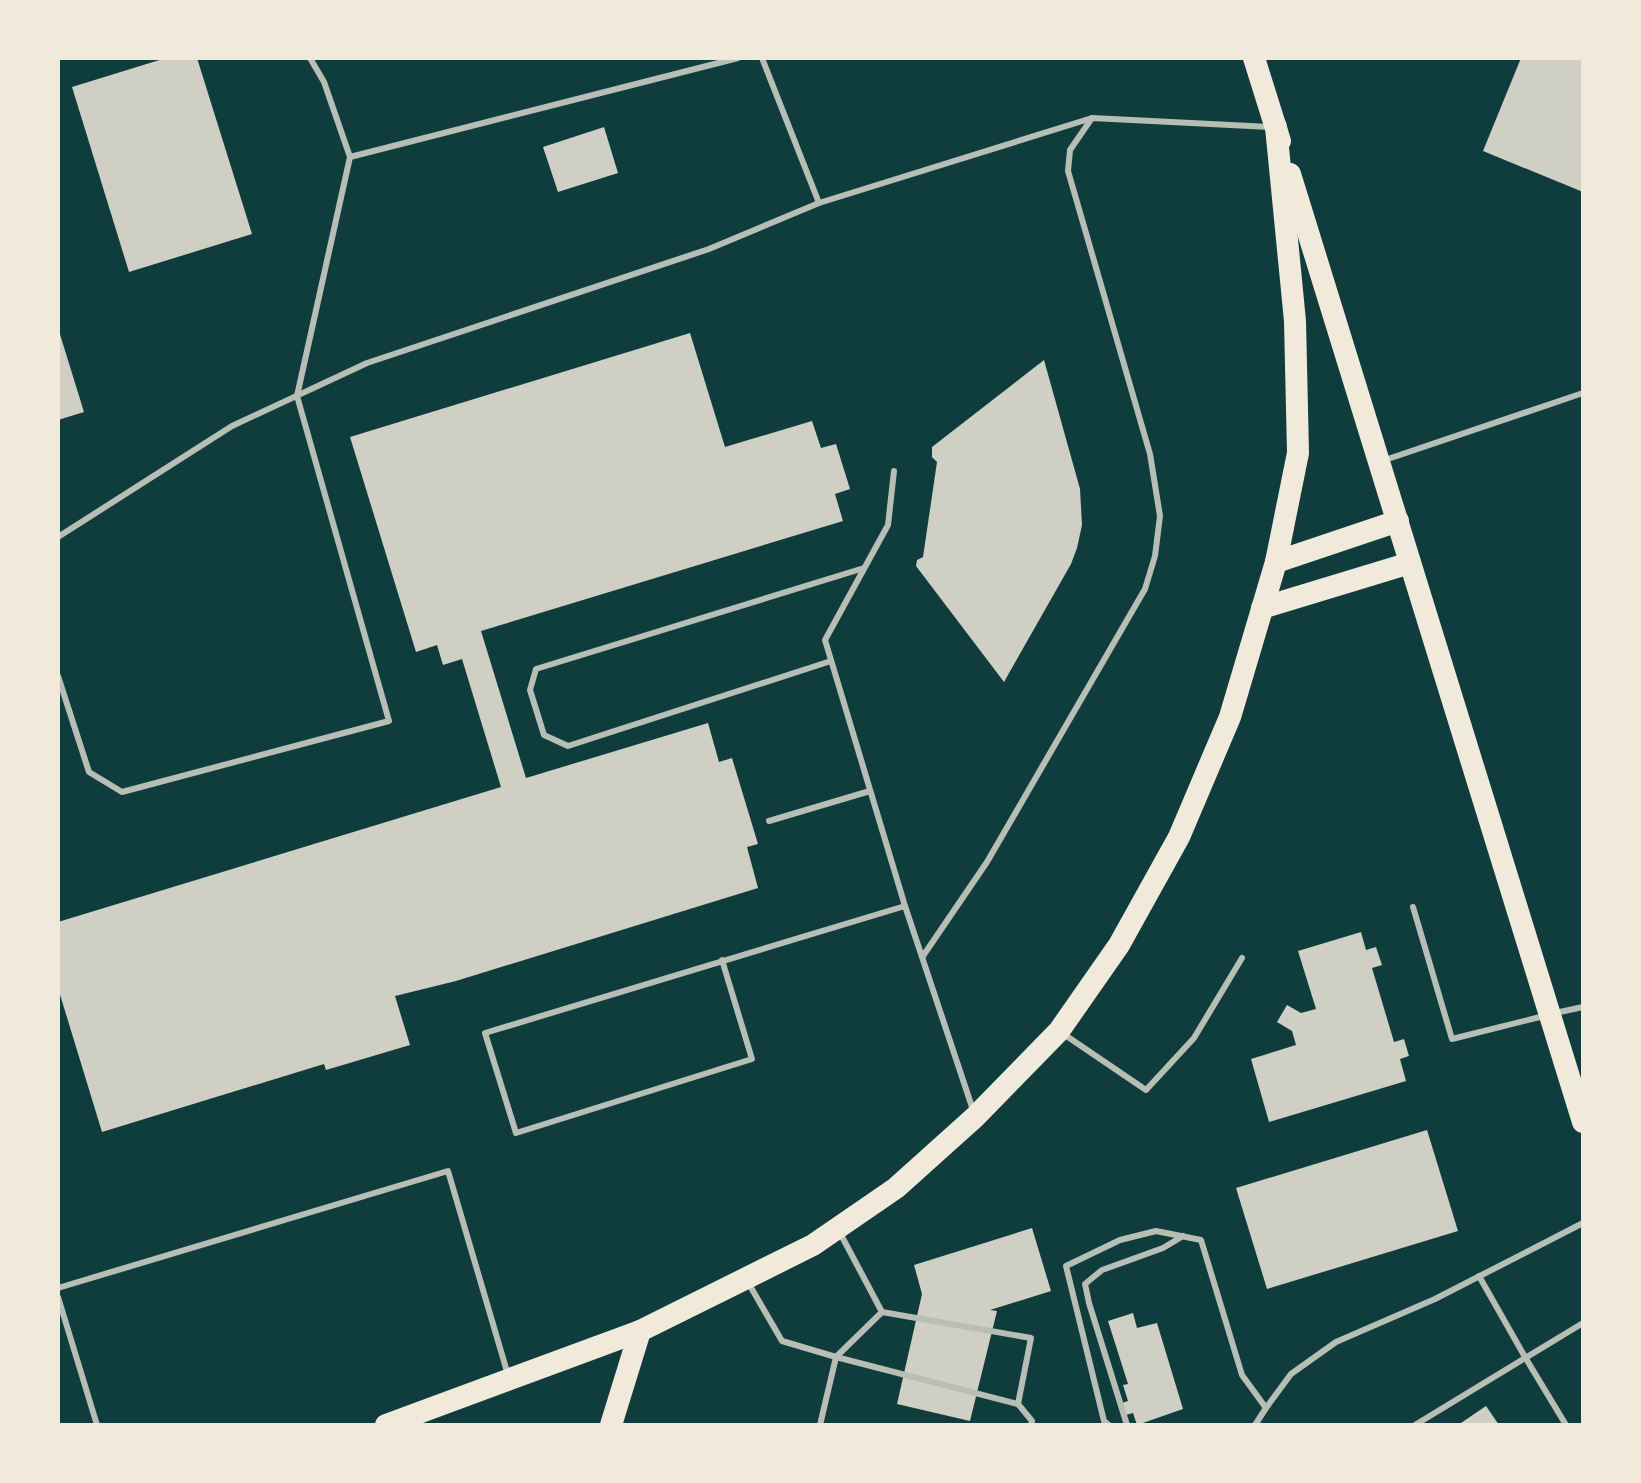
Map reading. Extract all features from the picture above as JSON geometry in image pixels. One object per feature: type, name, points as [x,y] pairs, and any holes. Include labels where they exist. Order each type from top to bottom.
[{"type":"highway","points":[[1254,58],[1583,1122]]},
{"type":"highway","points":[[386,1425],[640,1331],[813,1245],[896,1188],[975,1117],[1059,1031],[1119,945],[1179,837],[1230,717],[1276,562],[1298,453],[1295,321],[1276,127]]},
{"type":"highway","points":[[1276,562],[1398,521]]},
{"type":"highway","points":[[1262,608],[1410,563]]},
{"type":"highway","points":[[611,1425],[640,1331]]},
{"type":"lane","points":[[58,676],[89,772],[122,792],[389,721],[297,396],[350,157],[324,82],[310,58]]},
{"type":"lane","points":[[350,157],[738,58]]},
{"type":"lane","points":[[762,58],[819,203]]},
{"type":"lane","points":[[923,956],[987,862],[1145,589],[1155,556],[1160,516],[1150,454],[1068,171],[1070,150],[1092,118]]},
{"type":"lane","points":[[58,537],[232,426],[367,363],[709,249],[819,203],[1092,118],[1276,127]]},
{"type":"lane","points":[[1379,462],[1583,393]]},
{"type":"lane","points":[[894,471],[888,525],[825,640],[905,906],[975,1117]]},
{"type":"lane","points":[[831,661],[568,746],[544,735],[530,690],[536,669],[864,568]]},
{"type":"lane","points":[[769,821],[870,791]]},
{"type":"lane","points":[[722,960],[752,1059],[516,1133],[485,1033],[722,960],[905,906]]},
{"type":"lane","points":[[1413,907],[1452,1039],[1583,1007]]},
{"type":"lane","points":[[1059,1031],[1146,1090],[1194,1038],[1242,958]]},
{"type":"lane","points":[[58,1288],[448,1171],[510,1379]]},
{"type":"lane","points":[[1255,1425],[1291,1374],[1336,1342],[1435,1299],[1583,1223]]},
{"type":"lane","points":[[837,1228],[882,1312]]},
{"type":"lane","points":[[1109,1425],[1104,1421],[1066,1266],[1120,1240],[1156,1231],[1201,1240],[1242,1375],[1266,1408]]},
{"type":"lane","points":[[1127,1425],[1085,1284],[1102,1270],[1163,1248],[1183,1236]]},
{"type":"lane","points":[[1479,1276],[1566,1425]]},
{"type":"lane","points":[[746,1278],[782,1341],[1018,1404],[1032,1421],[1031,1425]]},
{"type":"lane","points":[[58,1297],[97,1425]]},
{"type":"lane","points":[[820,1425],[836,1357],[882,1312]]},
{"type":"lane","points":[[882,1312],[1031,1338],[1018,1404]]},
{"type":"lane","points":[[1415,1425],[1583,1323]]},
{"type":"building","points":[[166,58],[197,58],[252,234],[129,272],[72,87]]},
{"type":"building","points":[[1521,58],[1583,58],[1583,192],[1483,151]]},
{"type":"building","points":[[604,127],[618,173],[558,192],[543,147]]},
{"type":"building","points":[[58,328],[84,412],[58,420]]},
{"type":"building","points":[[690,333],[725,447],[812,421],[821,448],[836,444],[850,489],[835,494],[843,521],[481,631],[526,778],[708,723],[719,762],[732,758],[758,844],[747,847],[758,888],[456,981],[395,996],[410,1045],[326,1070],[324,1064],[102,1132],[58,988],[58,922],[501,787],[462,659],[443,665],[437,645],[416,652],[350,437]]},
{"type":"building","points":[[1044,360],[1080,489],[1082,525],[1071,564],[1004,682],[916,566],[917,560],[923,557],[937,462],[932,457],[932,447]]},
{"type":"building","points":[[1361,932],[1366,950],[1376,947],[1382,965],[1372,968],[1394,1042],[1404,1039],[1409,1056],[1400,1059],[1406,1081],[1269,1122],[1251,1059],[1296,1045],[1292,1031],[1277,1022],[1287,1005],[1301,1013],[1316,1009],[1298,951]]},
{"type":"building","points":[[1427,1130],[1458,1231],[1267,1289],[1236,1188]]},
{"type":"building","points":[[1032,1228],[1051,1291],[990,1310],[997,1311],[970,1421],[897,1404],[922,1294],[914,1265]]},
{"type":"building","points":[[1133,1313],[1137,1328],[1157,1323],[1183,1409],[1137,1425],[1133,1413],[1126,1415],[1122,1403],[1128,1401],[1123,1385],[1128,1384],[1108,1321]]},
{"type":"building","points":[[1486,1406],[1499,1425],[1458,1425]]}]
